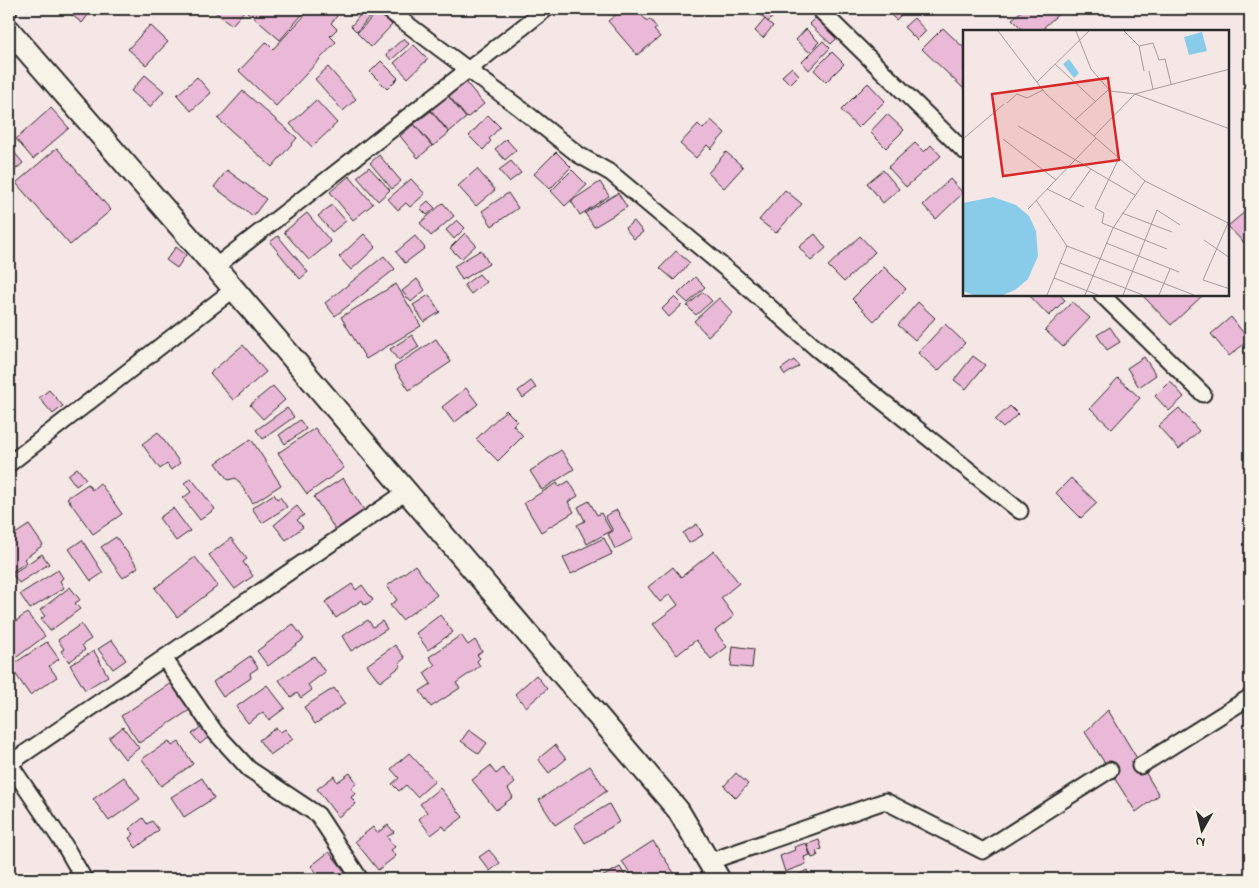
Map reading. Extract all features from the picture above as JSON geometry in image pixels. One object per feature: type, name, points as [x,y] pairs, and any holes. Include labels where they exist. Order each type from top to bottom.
[{"type":"main road","points":[[9,30],[215,267],[678,810],[713,871]]},
{"type":"street","points":[[387,9],[579,155],[611,173],[738,279],[817,349],[1020,511]]},
{"type":"street","points":[[215,267],[546,9]]},
{"type":"street","points":[[819,9],[963,150]]},
{"type":"street","points":[[9,464],[234,290]]},
{"type":"street","points":[[1103,296],[1204,394]]},
{"type":"street","points":[[84,879],[65,846],[9,763],[406,492]]},
{"type":"street","points":[[164,658],[215,732],[249,769],[318,815],[360,879]]},
{"type":"street","points":[[1140,766],[1250,697]]},
{"type":"street","points":[[713,871],[885,801],[983,851],[1110,770]]},
{"type":"building","points":[[71,9],[89,9],[91,11],[82,23],[68,12]]},
{"type":"building","points":[[211,9],[243,9],[245,10],[232,25]]},
{"type":"building","points":[[307,9],[280,40],[245,10]]},
{"type":"building","points":[[311,9],[330,9],[337,16],[331,23],[337,29],[330,36],[336,42],[276,106],[239,71],[266,42],[273,49]]},
{"type":"building","points":[[365,9],[373,12],[357,32],[351,26]]},
{"type":"building","points":[[623,9],[636,9],[647,21],[650,19],[657,28],[654,30],[660,37],[637,55],[608,21]]},
{"type":"building","points":[[754,9],[780,9],[768,22]]},
{"type":"building","points":[[885,9],[907,9],[896,20]]},
{"type":"building","points":[[1024,9],[1064,9],[1044,27],[1046,30],[1023,30],[1012,19]]},
{"type":"building","points":[[378,11],[392,25],[371,47],[357,33]]},
{"type":"building","points":[[816,17],[838,37],[831,44],[809,24]]},
{"type":"building","points":[[914,18],[926,31],[917,40],[904,27]]},
{"type":"building","points":[[765,19],[773,26],[763,38],[755,31]]},
{"type":"building","points":[[150,25],[168,42],[146,65],[128,49]]},
{"type":"building","points":[[943,28],[963,47],[963,88],[922,49]]},
{"type":"building","points":[[806,29],[819,42],[809,52],[796,40]]},
{"type":"building","points":[[404,38],[409,44],[391,60],[386,54]]},
{"type":"building","points":[[823,41],[830,48],[809,70],[802,62]]},
{"type":"building","points":[[414,45],[428,59],[408,78],[394,63]]},
{"type":"building","points":[[832,52],[844,64],[826,82],[814,70]]},
{"type":"building","points":[[381,61],[398,78],[387,89],[370,72]]},
{"type":"building","points":[[328,67],[356,99],[343,111],[315,79]]},
{"type":"building","points":[[792,67],[799,75],[790,84],[782,76]]},
{"type":"building","points":[[145,75],[164,91],[150,107],[131,91]]},
{"type":"building","points":[[197,77],[211,93],[191,111],[177,95]]},
{"type":"building","points":[[466,82],[484,104],[467,118],[449,96]]},
{"type":"building","points":[[868,83],[885,101],[858,128],[841,110]]},
{"type":"building","points":[[243,91],[297,138],[272,167],[218,119]]},
{"type":"building","points":[[448,96],[466,118],[449,132],[431,110]]},
{"type":"building","points":[[316,100],[337,123],[312,147],[290,124]]},
{"type":"building","points":[[51,108],[69,128],[33,159],[16,139]]},
{"type":"building","points":[[431,111],[449,133],[433,146],[414,124]]},
{"type":"building","points":[[887,114],[904,130],[886,148],[870,132]]},
{"type":"building","points":[[488,115],[500,127],[489,139],[491,141],[483,150],[469,136]]},
{"type":"building","points":[[711,120],[725,133],[711,149],[707,145],[696,158],[680,144],[698,124],[703,129]]},
{"type":"building","points":[[414,124],[432,146],[418,158],[400,136]]},
{"type":"building","points":[[506,139],[516,150],[505,160],[495,149]]},
{"type":"building","points":[[915,143],[924,152],[931,145],[941,156],[906,187],[888,167]]},
{"type":"building","points":[[9,146],[23,163],[9,175]]},
{"type":"building","points":[[57,148],[111,210],[70,245],[16,183]]},
{"type":"building","points":[[556,152],[571,167],[550,189],[534,174]]},
{"type":"building","points":[[726,152],[743,167],[724,188],[708,173]]},
{"type":"building","points":[[379,155],[401,181],[392,189],[370,163]]},
{"type":"building","points":[[511,161],[521,173],[509,182],[499,170]]},
{"type":"building","points":[[369,167],[390,190],[378,201],[357,177]]},
{"type":"building","points":[[477,169],[495,190],[476,206],[458,186]]},
{"type":"building","points":[[227,170],[266,199],[253,216],[214,187]]},
{"type":"building","points":[[572,170],[587,185],[565,206],[551,191]]},
{"type":"building","points":[[883,170],[899,189],[883,203],[867,183]]},
{"type":"building","points":[[349,176],[373,204],[353,220],[330,192]]},
{"type":"building","points":[[411,179],[425,194],[410,207],[406,203],[398,210],[388,199]]},
{"type":"building","points":[[950,179],[963,193],[936,219],[923,205]]},
{"type":"building","points":[[600,182],[609,196],[580,215],[571,201]]},
{"type":"building","points":[[785,190],[802,204],[776,233],[759,220]]},
{"type":"building","points":[[508,193],[518,208],[492,226],[482,211]]},
{"type":"building","points":[[618,193],[627,207],[594,227],[585,213]]},
{"type":"building","points":[[428,201],[435,208],[427,215],[420,208]]},
{"type":"building","points":[[443,203],[454,216],[431,236],[420,223]]},
{"type":"building","points":[[332,205],[346,221],[332,232],[318,216]]},
{"type":"building","points":[[1247,210],[1250,214],[1250,238],[1244,243],[1229,225]]},
{"type":"building","points":[[307,213],[331,242],[309,260],[284,232]]},
{"type":"building","points":[[457,220],[465,228],[454,239],[446,230]]},
{"type":"building","points":[[634,221],[643,232],[634,239],[625,228]]},
{"type":"building","points":[[465,233],[476,245],[461,259],[450,248]]},
{"type":"building","points":[[364,234],[376,247],[351,270],[339,257]]},
{"type":"building","points":[[815,234],[826,248],[811,261],[799,247]]},
{"type":"building","points":[[278,236],[308,272],[300,279],[270,242]]},
{"type":"building","points":[[415,236],[425,248],[405,263],[396,252]]},
{"type":"building","points":[[860,236],[875,252],[844,282],[828,266]]},
{"type":"building","points":[[176,247],[186,255],[177,268],[166,260]]},
{"type":"building","points":[[481,250],[489,264],[462,280],[454,266]]},
{"type":"building","points":[[676,251],[690,263],[674,280],[660,268]]},
{"type":"building","points":[[384,256],[395,269],[335,316],[325,303]]},
{"type":"building","points":[[884,267],[906,289],[874,321],[852,299]]},
{"type":"building","points":[[479,274],[486,282],[471,294],[464,285]]},
{"type":"building","points":[[695,277],[705,287],[688,303],[678,294]]},
{"type":"building","points":[[417,279],[425,290],[411,302],[402,291]]},
{"type":"building","points":[[396,284],[421,326],[366,359],[341,317]]},
{"type":"building","points":[[703,292],[712,301],[696,315],[687,306]]},
{"type":"building","points":[[429,295],[440,312],[424,322],[413,305]]},
{"type":"building","points":[[1030,296],[1061,296],[1065,300],[1049,316]]},
{"type":"building","points":[[1143,296],[1202,296],[1171,325]]},
{"type":"building","points":[[674,297],[682,305],[669,317],[662,309]]},
{"type":"building","points":[[719,298],[733,313],[708,336],[694,321]]},
{"type":"building","points":[[918,302],[935,318],[915,340],[898,325]]},
{"type":"building","points":[[1072,302],[1090,318],[1063,347],[1045,330]]},
{"type":"building","points":[[1231,317],[1249,340],[1229,356],[1211,334]]},
{"type":"building","points":[[945,324],[965,343],[938,371],[918,353]]},
{"type":"building","points":[[1110,327],[1120,342],[1107,350],[1097,335]]},
{"type":"building","points":[[412,335],[419,347],[398,360],[390,349]]},
{"type":"building","points":[[436,339],[451,362],[409,390],[394,367]]},
{"type":"building","points":[[243,345],[266,372],[233,400],[210,373]]},
{"type":"building","points":[[973,356],[985,365],[966,389],[954,380]]},
{"type":"building","points":[[1144,357],[1156,375],[1139,387],[1127,368]]},
{"type":"building","points":[[794,360],[799,366],[785,375],[781,369]]},
{"type":"building","points":[[1118,378],[1140,398],[1112,429],[1090,408]]},
{"type":"building","points":[[531,381],[536,388],[523,398],[518,391]]},
{"type":"building","points":[[1170,381],[1184,397],[1169,411],[1155,396]]},
{"type":"building","points":[[273,386],[285,400],[263,419],[250,405]]},
{"type":"building","points":[[466,388],[478,404],[454,423],[442,407]]},
{"type":"building","points":[[49,390],[63,406],[53,414],[39,398]]},
{"type":"building","points":[[1010,406],[1018,414],[1003,428],[995,420]]},
{"type":"building","points":[[287,408],[294,417],[263,439],[256,430]]},
{"type":"building","points":[[1179,408],[1199,431],[1179,449],[1158,426]]},
{"type":"building","points":[[506,410],[517,421],[513,425],[523,436],[498,461],[476,439]]},
{"type":"building","points":[[300,420],[306,429],[285,444],[279,435]]},
{"type":"building","points":[[315,428],[344,468],[307,494],[278,453]]},
{"type":"building","points":[[158,432],[180,463],[171,470],[167,464],[160,469],[142,444]]},
{"type":"building","points":[[251,439],[281,485],[253,503],[236,478],[228,480],[216,463]]},
{"type":"building","points":[[561,450],[574,469],[542,490],[530,471]]},
{"type":"building","points":[[77,468],[86,479],[76,486],[68,475]]},
{"type":"building","points":[[191,478],[215,509],[200,520],[183,498],[191,492],[184,483]]},
{"type":"building","points":[[343,478],[366,513],[337,532],[314,497]]},
{"type":"building","points":[[1071,478],[1097,503],[1081,518],[1056,493]]},
{"type":"building","points":[[569,481],[578,496],[568,502],[574,512],[541,532],[524,503],[557,483],[559,487]]},
{"type":"building","points":[[100,483],[122,514],[93,534],[67,498],[88,484],[92,490]]},
{"type":"building","points":[[274,494],[277,499],[280,497],[287,507],[262,523],[252,508]]},
{"type":"building","points":[[589,501],[597,515],[601,513],[611,531],[587,544],[577,525],[585,521],[578,507]]},
{"type":"building","points":[[297,506],[304,515],[297,520],[303,527],[286,540],[274,525]]},
{"type":"building","points":[[173,508],[190,531],[176,541],[159,518]]},
{"type":"building","points":[[617,510],[633,539],[615,549],[608,534],[613,531],[605,516]]},
{"type":"building","points":[[697,524],[703,535],[689,543],[683,533]]},
{"type":"building","points":[[9,525],[15,534],[29,525],[43,545],[24,559],[26,562],[11,573],[9,570]]},
{"type":"building","points":[[116,537],[138,567],[123,578],[101,547]]},
{"type":"building","points":[[231,538],[247,559],[243,562],[253,576],[235,589],[209,555]]},
{"type":"building","points":[[604,538],[612,554],[571,574],[563,558]]},
{"type":"building","points":[[82,540],[103,573],[91,581],[69,549]]},
{"type":"building","points":[[714,551],[739,583],[721,598],[734,616],[715,631],[727,647],[711,659],[696,640],[677,655],[653,624],[678,605],[670,594],[660,602],[648,587],[673,567],[681,577]]},
{"type":"building","points":[[42,554],[49,564],[19,583],[12,574]]},
{"type":"building","points":[[195,557],[218,586],[177,617],[155,588]]},
{"type":"building","points":[[415,565],[437,595],[402,620],[390,605],[397,600],[387,586]]},
{"type":"building","points":[[58,570],[63,578],[60,581],[64,588],[30,609],[20,594]]},
{"type":"building","points":[[352,584],[356,590],[362,585],[373,600],[365,605],[362,600],[336,618],[325,602]]},
{"type":"building","points":[[70,587],[80,600],[75,603],[80,609],[50,631],[41,619],[45,616],[40,610]]},
{"type":"building","points":[[27,613],[45,636],[9,663],[9,626]]},
{"type":"building","points":[[440,615],[453,632],[428,650],[416,633]]},
{"type":"building","points":[[368,620],[373,627],[382,621],[387,629],[351,651],[342,636]]},
{"type":"building","points":[[81,624],[91,639],[82,645],[85,650],[69,662],[61,651],[64,649],[58,640]]},
{"type":"building","points":[[293,624],[304,639],[268,666],[257,651]]},
{"type":"building","points":[[461,635],[468,645],[475,640],[482,651],[477,655],[480,658],[477,661],[480,666],[456,683],[460,688],[431,707],[420,691],[431,684],[424,673],[435,665],[429,657]]},
{"type":"building","points":[[112,640],[126,660],[113,669],[98,649]]},
{"type":"building","points":[[47,642],[59,659],[49,666],[57,677],[30,695],[10,666]]},
{"type":"building","points":[[395,645],[405,658],[399,663],[401,666],[380,682],[367,665]]},
{"type":"building","points":[[733,646],[754,649],[752,668],[731,666]]},
{"type":"building","points":[[94,651],[108,676],[85,690],[70,665]]},
{"type":"building","points":[[250,656],[258,668],[250,673],[251,678],[223,697],[213,682]]},
{"type":"building","points":[[314,656],[325,672],[308,685],[312,690],[301,698],[297,693],[291,697],[279,680]]},
{"type":"building","points":[[536,675],[547,689],[526,707],[515,694]]},
{"type":"building","points":[[174,681],[193,708],[139,743],[121,716]]},
{"type":"building","points":[[267,685],[285,708],[269,720],[263,712],[248,723],[236,707]]},
{"type":"building","points":[[334,688],[345,704],[315,724],[304,707]]},
{"type":"building","points":[[1108,710],[1159,795],[1136,812],[1085,732]]},
{"type":"building","points":[[203,725],[211,735],[200,744],[192,734]]},
{"type":"building","points":[[123,727],[139,748],[125,759],[109,738]]},
{"type":"building","points":[[276,728],[281,732],[285,729],[293,739],[270,755],[259,740]]},
{"type":"building","points":[[469,730],[487,743],[479,754],[461,741]]},
{"type":"building","points":[[169,741],[172,746],[179,742],[193,764],[161,786],[142,759]]},
{"type":"building","points":[[555,745],[566,759],[549,773],[538,759]]},
{"type":"building","points":[[409,753],[435,781],[417,797],[406,785],[399,791],[392,784],[399,778],[391,769]]},
{"type":"building","points":[[490,766],[496,774],[503,768],[515,783],[508,789],[513,797],[496,810],[472,780]]},
{"type":"building","points":[[590,766],[607,791],[555,825],[539,800]]},
{"type":"building","points":[[350,773],[357,783],[351,788],[356,794],[351,797],[356,804],[338,817],[317,789],[334,776],[337,782]]},
{"type":"building","points":[[736,773],[748,784],[736,798],[724,786]]},
{"type":"building","points":[[124,777],[140,799],[109,821],[93,799]]},
{"type":"building","points":[[202,778],[214,798],[184,817],[171,797]]},
{"type":"building","points":[[440,788],[463,817],[446,830],[443,826],[431,835],[419,819],[427,812],[420,804]]},
{"type":"building","points":[[609,804],[619,822],[585,843],[574,825]]},
{"type":"building","points":[[143,818],[147,824],[152,821],[159,830],[136,848],[129,838],[134,834],[129,829]]},
{"type":"building","points":[[388,825],[394,832],[387,837],[395,847],[391,850],[396,856],[378,870],[355,841],[373,827],[377,833]]},
{"type":"building","points":[[819,840],[822,849],[816,851],[818,856],[812,858],[807,844]]},
{"type":"building","points":[[653,841],[678,879],[634,879],[622,861]]},
{"type":"building","points":[[806,843],[810,855],[804,857],[806,864],[785,872],[780,856],[795,850],[794,847]]},
{"type":"building","points":[[489,850],[500,863],[490,871],[479,857]]},
{"type":"building","points":[[329,852],[351,879],[309,879],[317,873],[311,866]]},
{"type":"building","points":[[620,867],[627,879],[600,878]]},
{"type":"building","points":[[807,870],[810,877],[798,879],[796,876]]}]
